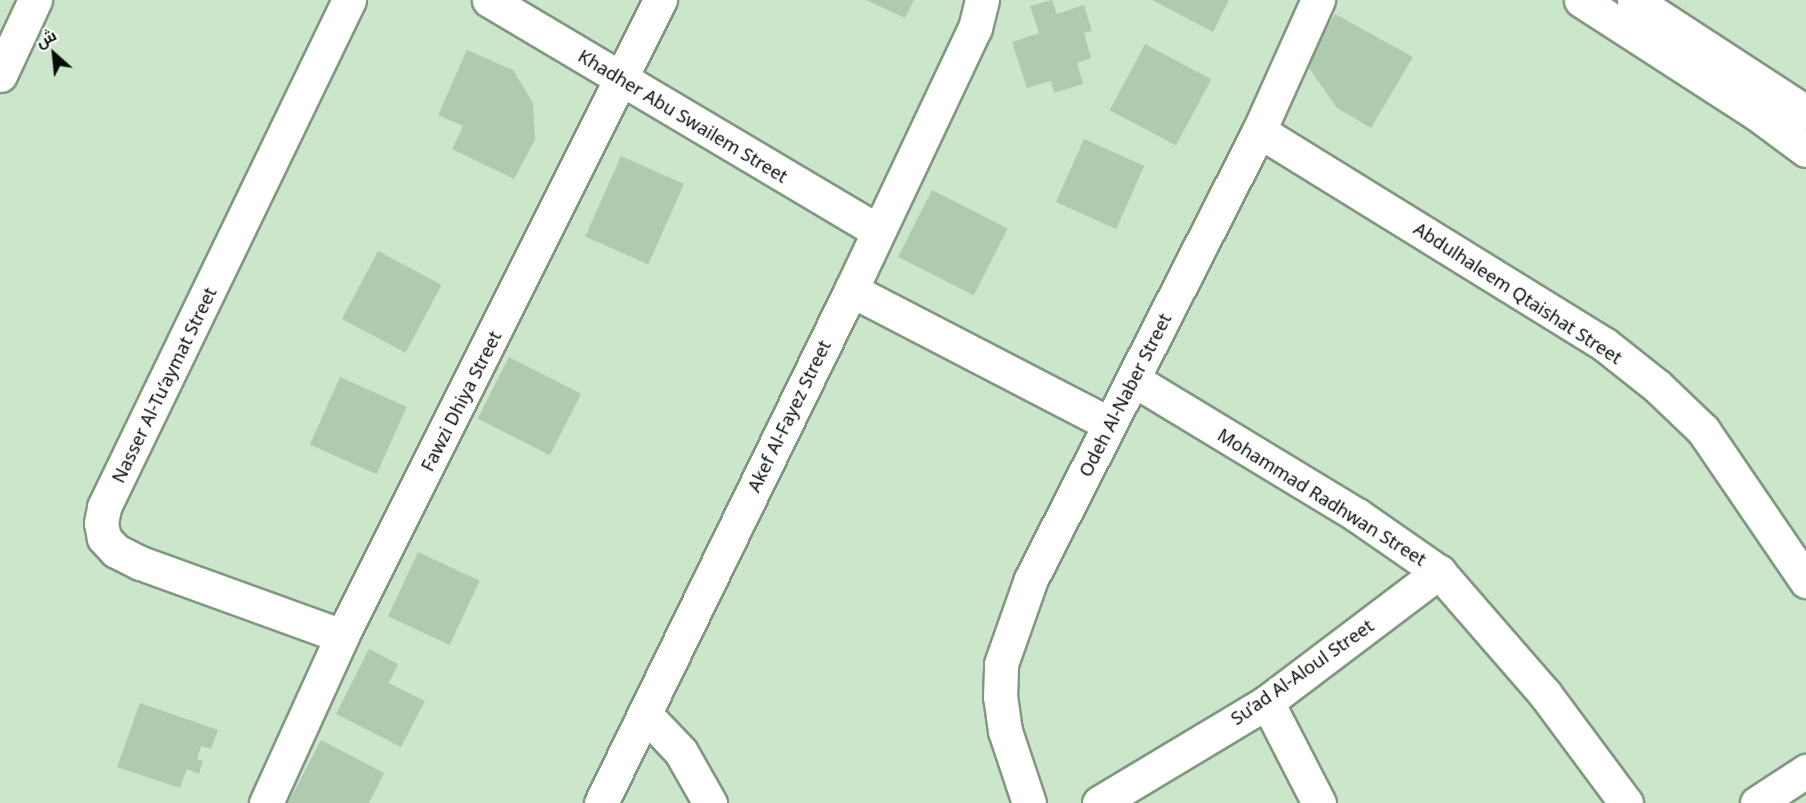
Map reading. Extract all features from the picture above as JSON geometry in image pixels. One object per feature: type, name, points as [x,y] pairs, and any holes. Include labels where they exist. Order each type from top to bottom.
[{"type":"street","points":[[0,75],[35,0]]},
{"type":"street","name":"Nasser Al-Tu’aymat Street","points":[[342,636],[140,563],[116,551],[104,538],[101,523],[105,507],[350,0]]},
{"type":"street","name":"Khadher Abu Swailem Street","points":[[489,0],[878,231]]},
{"type":"street","name":"Fawzi Dhiya Street","points":[[266,803],[342,636],[660,0]]},
{"type":"street","name":"Akef Al-Fayez Street","points":[[601,803],[851,290],[979,14],[1004,0]]},
{"type":"street","name":"Odeh Al-Naber Street","points":[[1029,803],[1005,731],[1000,697],[1002,664],[1031,579],[1259,131],[1318,0]]},
{"type":"street","points":[[1581,0],[1756,113],[1806,150]]},
{"type":"street","points":[[1634,0],[1806,112]]},
{"type":"street","name":"Abdulhaleem Qtaishat Street","points":[[1259,131],[1604,344],[1657,386],[1703,430],[1806,580]]},
{"type":"street","points":[[851,290],[1109,424]]},
{"type":"street","name":"Mohammad Radhwan Street","points":[[1134,380],[1357,515],[1439,572],[1545,694],[1626,803]]},
{"type":"street","name":"Su’ad Al-Aloul Street","points":[[1099,803],[1267,702],[1439,572]]},
{"type":"street","points":[[1267,702],[1319,803]]},
{"type":"street","points":[[645,714],[681,752],[710,803]]},
{"type":"street","points":[[1757,803],[1806,771]]},
{"type":"building","points":[[866,0],[914,0],[905,18]]},
{"type":"building","points":[[1052,0],[1057,14],[1084,5],[1092,31],[1084,33],[1091,58],[1077,63],[1083,84],[1054,93],[1051,81],[1027,88],[1012,42],[1039,33],[1030,6]]},
{"type":"building","points":[[1152,0],[1229,0],[1213,32]]},
{"type":"building","points":[[1335,14],[1413,57],[1371,128],[1337,108],[1306,64]]},
{"type":"building","points":[[1145,44],[1211,79],[1176,145],[1110,110]]},
{"type":"building","points":[[467,50],[513,70],[533,103],[535,140],[514,179],[452,149],[463,126],[438,115]]},
{"type":"building","points":[[1084,139],[1144,166],[1116,229],[1056,202]]},
{"type":"building","points":[[621,156],[684,184],[648,264],[585,236]]},
{"type":"building","points":[[932,190],[1008,229],[974,295],[898,257]]},
{"type":"building","points":[[378,251],[442,285],[405,353],[342,319]]},
{"type":"building","points":[[509,357],[581,394],[550,455],[478,418]]},
{"type":"building","points":[[340,377],[407,407],[377,474],[310,445]]},
{"type":"building","points":[[418,552],[480,581],[450,645],[388,616]]},
{"type":"building","points":[[369,649],[398,664],[389,683],[425,701],[401,747],[336,714]]},
{"type":"building","points":[[140,703],[218,730],[211,749],[201,746],[197,759],[203,761],[199,774],[187,769],[180,788],[117,767]]},
{"type":"building","points":[[321,740],[384,773],[369,803],[288,803]]}]
